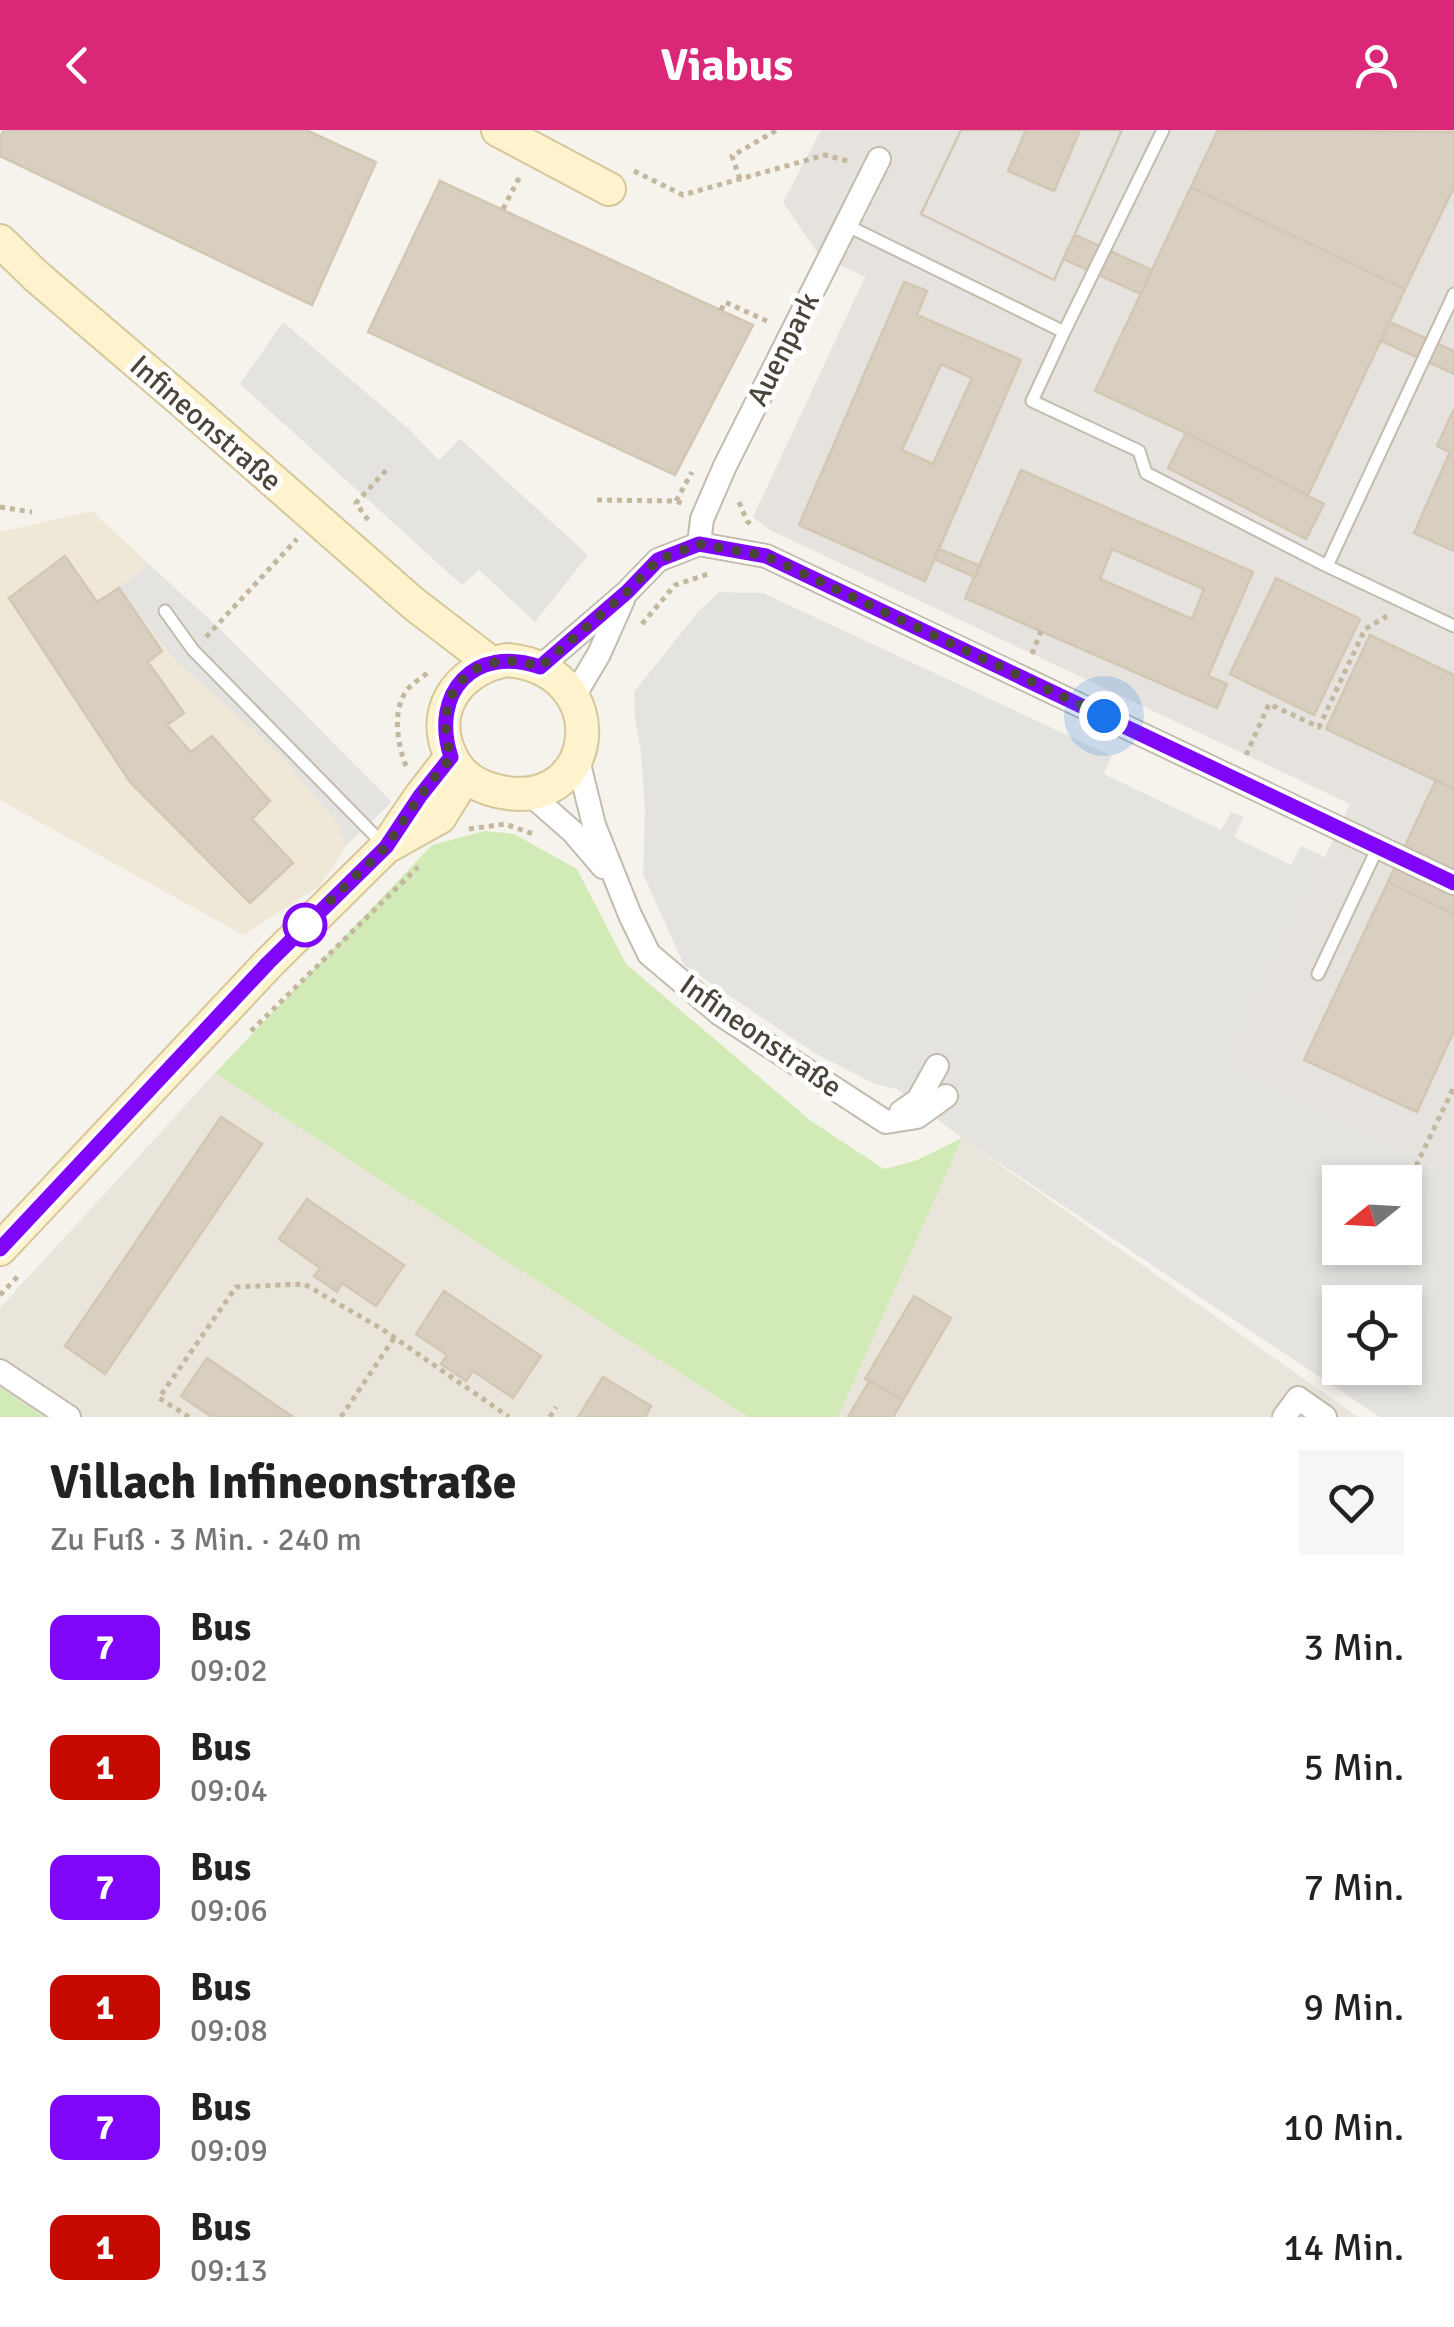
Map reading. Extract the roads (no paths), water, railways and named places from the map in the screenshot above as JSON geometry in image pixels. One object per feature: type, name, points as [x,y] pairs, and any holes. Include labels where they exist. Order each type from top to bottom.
[{"type":"street","points":[[498,130],[609,189]]},
{"type":"street","name":"Auenpark","points":[[699,544],[702,519],[725,466],[876,164]]},
{"type":"street","name":"Infineonstraße","points":[[0,241],[414,604],[464,669]]},
{"type":"street","points":[[540,667],[658,560],[699,544],[766,556],[1454,883]]},
{"type":"street","points":[[574,696],[600,654],[627,592]]},
{"type":"street","points":[[507,660],[540,667],[561,680],[574,696],[583,742],[578,760],[560,780],[532,796],[484,788],[458,766],[444,737],[445,715],[464,669],[507,660]]},
{"type":"street","name":"Infineonstraße","points":[[578,760],[594,825],[649,954],[720,1014],[886,1122]]},
{"type":"street","points":[[13,1258],[268,963],[386,847],[440,818],[458,766]]},
{"type":"street","name":"Infineonstraße","points":[[532,796],[573,832],[620,888]]},
{"type":"street","points":[[886,1122],[918,1100],[937,1066]]},
{"type":"street","points":[[886,1122],[918,1116],[946,1096]]},
{"type":"street","points":[[0,1371],[69,1417]]},
{"type":"street","points":[[1291,1408],[1325,1417]]},
{"type":"lane","points":[[1163,130],[1032,401],[1139,450],[1146,473],[1454,626]]},
{"type":"lane","points":[[846,225],[1064,332]]},
{"type":"lane","points":[[1327,566],[1454,294]]},
{"type":"lane","points":[[165,611],[193,650],[386,847]]},
{"type":"lane","points":[[1318,974],[1378,847]]}]
